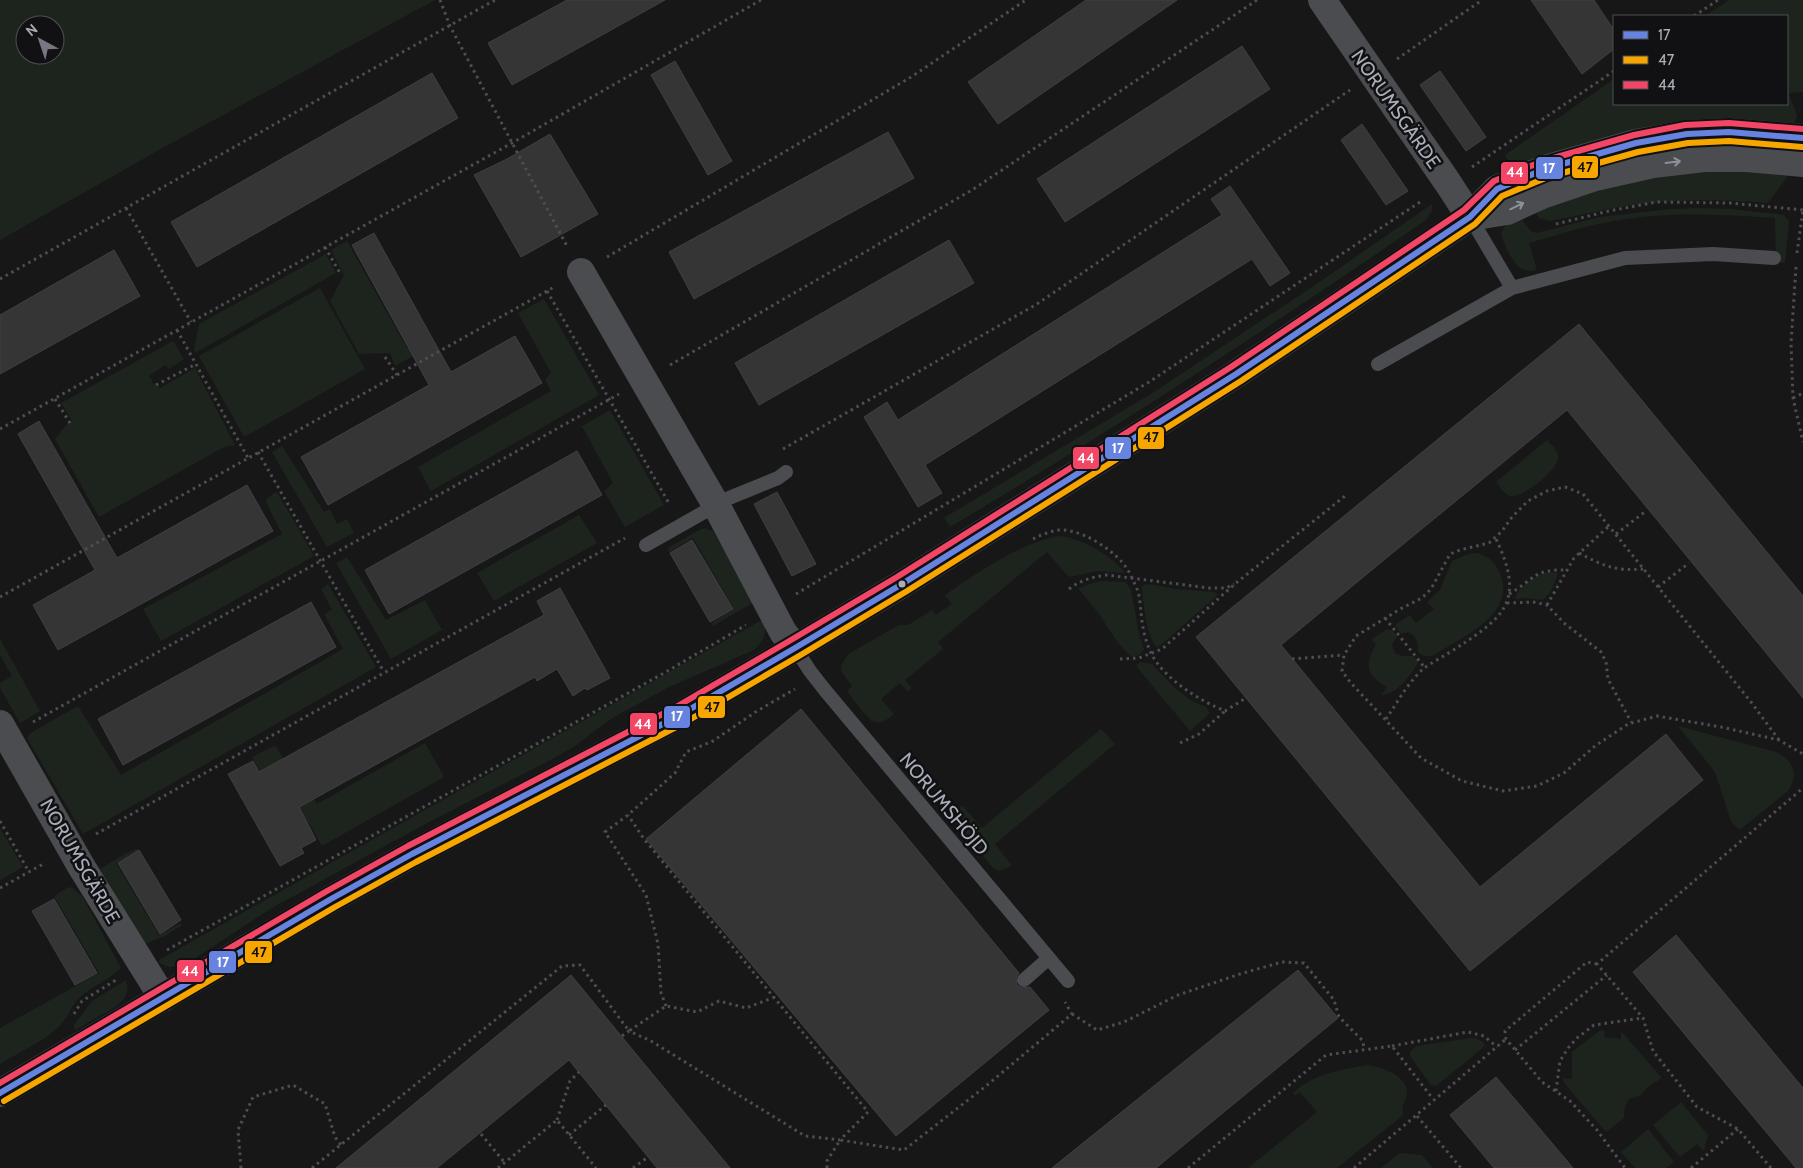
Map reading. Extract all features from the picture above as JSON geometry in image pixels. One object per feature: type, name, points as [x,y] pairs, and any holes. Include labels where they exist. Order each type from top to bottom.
[{"type":"street","name":"NORUMSGÄRDE","points":[[1322,0],[1470,218]]},
{"type":"street","points":[[1517,193],[1545,169],[1636,143],[1687,134],[1729,132],[1803,138]]},
{"type":"street","points":[[0,1094],[331,899],[412,854],[680,715],[796,648],[918,574],[1236,374],[1470,218],[1497,189],[1542,195],[1595,177],[1653,164],[1704,158],[1748,158],[1803,164]]},
{"type":"street","points":[[581,272],[712,498],[783,632],[796,648]]},
{"type":"street","name":"NORUMSGÄRDE","points":[[0,724],[72,847],[81,866],[163,998]]},
{"type":"lane","points":[[1470,218],[1512,288]]},
{"type":"lane","points":[[1378,364],[1512,288],[1626,258],[1713,254],[1774,258]]},
{"type":"lane","points":[[646,545],[712,498],[729,498],[778,478],[786,472]]},
{"type":"lane","name":"NORUMSHÖJD","points":[[796,648],[814,677],[1068,981]]},
{"type":"lane","points":[[1024,980],[1050,958]]},
{"type":"path","points":[[440,0],[450,26],[581,272]]},
{"type":"path","points":[[0,279],[495,0]]},
{"type":"path","points":[[0,429],[512,143],[761,0]]},
{"type":"path","points":[[0,597],[581,272],[911,76],[1026,0]]},
{"type":"path","points":[[781,450],[1037,304],[1482,0]]},
{"type":"path","points":[[1696,15],[1718,0]]},
{"type":"path","points":[[82,1001],[142,964],[664,673],[1149,382],[1613,72]]},
{"type":"path","points":[[1495,152],[1535,223],[1543,226],[1657,202],[1730,203],[1803,209],[1794,288],[1792,343],[1793,398],[1803,442]]},
{"type":"path","points":[[126,208],[191,322]]},
{"type":"path","points":[[325,247],[340,273]]},
{"type":"path","points":[[546,291],[673,511],[712,498]]},
{"type":"path","points":[[177,330],[248,458]]},
{"type":"path","points":[[385,357],[397,375]]},
{"type":"path","points":[[156,385],[196,364]]},
{"type":"path","points":[[1793,398],[1803,393]]},
{"type":"path","points":[[55,398],[70,422]]},
{"type":"path","points":[[258,452],[384,672]]},
{"type":"path","points":[[1779,740],[1751,702],[1583,494],[1565,486],[1547,491],[1528,501],[1489,543],[1450,554],[1431,589],[1422,598],[1356,636],[1344,655],[1342,671],[1350,682],[1421,758],[1462,781],[1503,791],[1537,786],[1564,773],[1595,746],[1632,722],[1657,716],[1721,727],[1779,740],[1803,754]]},
{"type":"path","points":[[1120,659],[1139,658],[1162,649],[1236,584],[1345,496]]},
{"type":"path","points":[[1616,534],[1646,511]]},
{"type":"path","points":[[1547,605],[1579,553],[1608,526]]},
{"type":"path","points":[[1030,540],[1059,530],[1075,532],[1090,538],[1122,562],[1138,592],[1145,638],[1151,654],[1165,672],[1188,691],[1210,705],[1225,711]]},
{"type":"path","points":[[0,888],[631,535]]},
{"type":"path","points":[[1386,719],[1406,689],[1425,668],[1496,620],[1507,603],[1510,580],[1504,556],[1495,537]]},
{"type":"path","points":[[1579,553],[1601,565],[1623,570],[1644,569]]},
{"type":"path","points":[[1658,588],[1689,564]]},
{"type":"path","points":[[1509,594],[1541,572],[1550,569],[1567,570]]},
{"type":"path","points":[[1069,589],[1078,582],[1091,577],[1107,575],[1209,588],[1226,588],[1236,584]]},
{"type":"path","points":[[1507,603],[1533,602],[1547,605],[1564,623],[1601,652],[1606,662],[1608,679],[1632,722]]},
{"type":"path","points":[[1385,618],[1425,668]]},
{"type":"path","points":[[1292,659],[1344,655]]},
{"type":"path","points":[[666,1006],[661,993],[658,944],[646,895],[624,858],[605,832],[628,816],[675,773],[686,752],[713,740],[814,677]]},
{"type":"path","points":[[1180,742],[1199,734],[1225,711],[1246,698]]},
{"type":"path","points":[[1597,964],[1803,788]]},
{"type":"path","points":[[628,816],[644,839],[868,1112],[840,1140],[826,1162],[827,1168]]},
{"type":"path","points":[[0,821],[29,872]]},
{"type":"path","points":[[1068,981],[1056,989],[1072,1014],[1097,1030],[1124,1022],[1178,995],[1240,974],[1282,962],[1304,963],[1334,1000],[1339,1017],[1363,1041],[1364,1050]]},
{"type":"path","points":[[1625,1168],[1597,1130],[1570,1100],[1542,1082],[1506,1039],[1505,1031],[1587,962],[1597,964],[1643,1018],[1653,1051],[1697,1107],[1738,1129],[1771,1168]]},
{"type":"path","points":[[312,1168],[562,966],[580,964],[629,1031],[651,1041],[805,1136],[904,1150],[986,1086],[1072,1014]]},
{"type":"path","points":[[1515,1050],[1607,975]]},
{"type":"path","points":[[622,1036],[666,1006],[696,1012],[719,1001],[746,1008],[775,997]]},
{"type":"path","points":[[1556,1091],[1560,1061],[1577,1038],[1594,1025],[1643,1018]]},
{"type":"path","points":[[1188,1168],[1326,1055],[1392,1046],[1468,1032],[1484,1036],[1497,1047]]},
{"type":"path","points":[[1354,1168],[1506,1039]]},
{"type":"path","points":[[1392,1046],[1433,1099]]},
{"type":"path","points":[[498,1168],[557,1120],[570,1080],[579,1072]]},
{"type":"path","points":[[241,1168],[238,1130],[253,1096],[293,1085],[325,1104],[335,1137],[341,1145]]},
{"type":"path","points":[[569,1135],[606,1105]]},
{"type":"path","points":[[1417,1116],[1461,1168]]},
{"type":"path","points":[[557,1120],[596,1168]]},
{"type":"path","points":[[1691,1168],[1738,1129]]},
{"type":"path","points":[[481,1134],[505,1163]]},
{"type":"path","points":[[633,1168],[648,1157]]},
{"type":"shaded area","points":[[0,0],[435,0],[168,145],[0,240]]},
{"type":"shaded area","points":[[1729,0],[1803,0],[1803,92],[1788,93],[1788,15],[1706,15]]},
{"type":"shaded area","points":[[1613,80],[1613,105],[1788,105],[1788,93],[1797,115],[1794,126],[1513,171],[1505,155]]},
{"type":"shaded area","points":[[1793,169],[1768,203],[1714,200],[1679,201],[1625,206],[1549,221],[1539,218],[1537,215],[1537,208],[1663,171]]},
{"type":"shaded area","points":[[1432,204],[1432,211],[1426,220],[1190,378],[1071,454],[950,527],[944,518],[1154,392],[1315,285]]},
{"type":"shaded area","points":[[1702,208],[1784,215],[1789,221],[1785,263],[1776,262],[1775,218],[1667,215],[1603,223],[1529,243],[1536,270],[1529,271],[1517,265],[1513,260],[1501,234],[1506,225],[1519,220],[1522,220],[1531,231],[1536,233],[1600,217],[1671,209]]},
{"type":"shaded area","points":[[347,241],[407,348],[421,341],[426,349],[395,366],[390,353],[359,354],[330,301],[344,275],[331,250]]},
{"type":"shaded area","points":[[326,254],[336,273],[195,353],[194,349],[199,324]]},
{"type":"shaded area","points":[[320,288],[365,369],[244,437],[199,356]]},
{"type":"shaded area","points":[[544,299],[599,395],[431,491],[418,467],[551,391],[545,380],[551,373],[518,313]]},
{"type":"shaded area","points":[[173,341],[184,359],[169,369],[165,365],[149,376],[153,381],[151,382],[160,388],[195,368],[235,445],[224,447],[99,517],[55,439],[67,424],[72,421],[61,403]]},
{"type":"shaded area","points":[[610,410],[664,505],[625,527],[604,491],[613,483],[582,426]]},
{"type":"shaded area","points":[[1547,440],[1558,454],[1557,462],[1553,468],[1539,482],[1523,493],[1510,496],[1506,494],[1496,482]]},
{"type":"shaded area","points":[[282,446],[324,512],[330,509],[337,524],[347,519],[354,533],[327,547],[272,452]]},
{"type":"shaded area","points":[[277,492],[314,556],[161,641],[143,609],[282,534],[265,500]]},
{"type":"shaded area","points":[[579,515],[597,543],[494,601],[477,573]]},
{"type":"shaded area","points":[[705,528],[713,531],[754,602],[713,626],[711,623],[734,609],[693,538],[669,552],[668,548]]},
{"type":"shaded area","points":[[1059,536],[1076,540],[1095,548],[1113,560],[1125,573],[1097,571],[1070,577],[1047,552],[938,642],[943,649],[905,680],[912,688],[908,692],[900,683],[881,699],[894,714],[885,720],[875,722],[864,713],[847,691],[852,686],[841,671],[842,664],[848,654],[899,625],[908,625],[932,610],[936,615],[952,604],[945,595],[971,577],[1029,545]]},
{"type":"shaded area","points":[[1476,553],[1490,559],[1499,571],[1503,586],[1501,600],[1495,612],[1472,632],[1434,655],[1422,655],[1418,652],[1415,638],[1408,632],[1401,634],[1395,625],[1410,615],[1416,623],[1434,609],[1427,602],[1440,590],[1452,561],[1468,554]]},
{"type":"shaded area","points":[[347,557],[386,620],[425,600],[442,630],[391,659],[336,563]]},
{"type":"shaded area","points":[[1548,572],[1558,573],[1552,590],[1543,600],[1515,599],[1528,582]]},
{"type":"shaded area","points":[[1103,581],[1125,582],[1131,589],[1139,634],[1144,649],[1139,655],[1132,657],[1118,643],[1099,614],[1078,588]]},
{"type":"shaded area","points":[[328,584],[376,667],[83,834],[27,738],[32,732],[78,706],[121,775],[343,649],[324,614],[332,610],[321,589]]},
{"type":"shaded area","points":[[1149,584],[1176,589],[1215,592],[1218,595],[1157,647],[1150,635],[1144,610],[1142,587]]},
{"type":"shaded area","points":[[763,621],[765,634],[754,650],[669,687],[634,706],[609,720],[575,746],[545,763],[429,822],[270,909],[185,965],[169,967],[159,963],[159,960]]},
{"type":"shaded area","points":[[1387,629],[1393,631],[1397,636],[1392,645],[1395,653],[1403,656],[1413,656],[1418,663],[1399,687],[1383,695],[1387,687],[1374,678],[1369,669],[1369,664],[1376,644],[1371,640]]},
{"type":"shaded area","points":[[0,639],[40,711],[20,723],[0,688],[0,683],[12,676],[0,655]]},
{"type":"shaded area","points":[[1140,662],[1152,664],[1177,690],[1192,701],[1206,707],[1210,713],[1190,731],[1136,666]]},
{"type":"shaded area","points":[[1678,726],[1782,755],[1790,763],[1794,773],[1789,790],[1741,829],[1738,829],[1731,821],[1715,772]]},
{"type":"shaded area","points":[[1101,729],[1115,744],[995,844],[1012,866],[999,871],[993,868],[957,826],[956,815],[961,806],[982,828]]},
{"type":"shaded area","points":[[425,743],[444,777],[322,846],[309,823],[293,830],[252,757],[273,746],[277,747],[292,775],[299,771],[317,804]]},
{"type":"shaded area","points":[[0,828],[23,867],[0,880]]},
{"type":"shaded area","points":[[136,849],[138,850],[116,863],[159,935],[181,923],[181,926],[165,936],[145,944],[100,869]]},
{"type":"shaded area","points":[[71,887],[82,896],[121,968],[80,997],[67,1017],[49,1035],[0,1064],[0,1028],[99,973],[54,896]]},
{"type":"shaded area","points":[[126,980],[126,994],[118,1005],[75,1030],[74,1025],[92,1001]]},
{"type":"shaded area","points":[[1604,1030],[1605,1037],[1621,1039],[1621,1031],[1662,1078],[1648,1087],[1641,1095],[1629,1099],[1625,1107],[1624,1118],[1606,1132],[1564,1083],[1563,1078],[1572,1079],[1572,1052],[1599,1031]]},
{"type":"shaded area","points":[[1472,1038],[1482,1041],[1485,1046],[1436,1086],[1431,1085],[1410,1056],[1410,1052],[1416,1046]]},
{"type":"shaded area","points":[[1367,1065],[1392,1073],[1402,1080],[1407,1092],[1403,1115],[1337,1168],[1248,1168],[1317,1112],[1300,1092],[1295,1096],[1293,1093],[1319,1077]]},
{"type":"shaded area","points":[[1681,1102],[1708,1135],[1704,1151],[1697,1144],[1680,1157],[1653,1125]]},
{"type":"shaded area","points":[[1648,1129],[1674,1162],[1666,1168],[1635,1168],[1621,1152]]},
{"type":"shaded area","points":[[1400,1153],[1422,1155],[1433,1168],[1381,1168]]},
{"type":"building","points":[[567,0],[665,0],[512,85],[488,43]]},
{"type":"building","points":[[1086,0],[1177,0],[998,124],[968,82]]},
{"type":"building","points":[[1531,0],[1594,0],[1613,28],[1613,50],[1582,74]]},
{"type":"building","points":[[1242,46],[1270,89],[1065,222],[1037,179]]},
{"type":"building","points":[[675,61],[732,161],[708,175],[651,75]]},
{"type":"building","points":[[1440,71],[1486,137],[1466,151],[1420,85]]},
{"type":"building","points":[[432,73],[458,118],[197,267],[171,222]]},
{"type":"building","points":[[1362,124],[1408,191],[1386,205],[1341,140]]},
{"type":"building","points":[[888,132],[914,178],[694,299],[669,252]]},
{"type":"building","points":[[550,134],[598,214],[521,257],[474,175],[507,159]]},
{"type":"building","points":[[1230,186],[1290,273],[1270,286],[1252,259],[925,465],[942,493],[918,507],[864,417],[887,402],[898,420],[1222,215],[1211,199]]},
{"type":"building","points":[[374,233],[451,372],[515,336],[542,383],[328,505],[301,457],[429,385],[352,245]]},
{"type":"building","points":[[949,240],[974,283],[759,405],[735,363]]},
{"type":"building","points":[[114,250],[140,296],[0,374],[0,315]]},
{"type":"building","points":[[1579,324],[1803,596],[1803,698],[1567,410],[1379,564],[1281,645],[1480,887],[1666,734],[1703,780],[1470,971],[1196,637]]},
{"type":"building","points":[[39,421],[117,558],[247,485],[273,531],[58,650],[33,605],[95,570],[18,434]]},
{"type":"building","points":[[577,451],[602,495],[389,614],[365,570]]},
{"type":"building","points":[[777,492],[816,564],[792,576],[754,504]]},
{"type":"building","points":[[692,540],[733,609],[710,622],[670,553]]},
{"type":"building","points":[[560,588],[610,678],[587,690],[585,688],[573,696],[557,669],[537,681],[535,677],[299,807],[316,840],[301,848],[304,853],[280,866],[228,774],[253,761],[259,772],[544,615],[537,601]]},
{"type":"building","points":[[311,602],[336,647],[123,765],[98,719]]},
{"type":"building","points":[[801,709],[1019,973],[1016,978],[1017,985],[1022,988],[1030,987],[1049,1010],[896,1136],[646,839]]},
{"type":"building","points":[[139,850],[181,920],[160,934],[118,863]]},
{"type":"building","points":[[54,899],[97,973],[75,985],[32,911]]},
{"type":"building","points":[[1676,935],[1803,1088],[1803,1168],[1796,1168],[1633,972]]},
{"type":"building","points":[[1298,970],[1338,1018],[1156,1168],[1052,1168]]},
{"type":"building","points":[[571,975],[730,1168],[657,1168],[569,1060],[437,1168],[336,1168]]},
{"type":"building","points":[[1496,1077],[1573,1168],[1494,1168],[1450,1115]]},
{"type":"transit line","name":"44","points":[[0,1083],[327,891],[408,846],[676,707],[897,577],[1231,367],[1464,210],[1494,181],[1543,161],[1634,135],[1685,125],[1729,123],[1803,129]]},
{"type":"transit line","name":"17","points":[[0,1093],[331,899],[412,854],[680,715],[902,584],[1236,374],[1470,217],[1497,189],[1545,169],[1636,143],[1687,134],[1729,132],[1803,138]]},
{"type":"transit line","name":"47","points":[[4,1101],[335,907],[416,862],[684,723],[907,591],[1241,381],[1475,224],[1502,196],[1548,177],[1638,152],[1688,143],[1729,141],[1802,147]]}]
